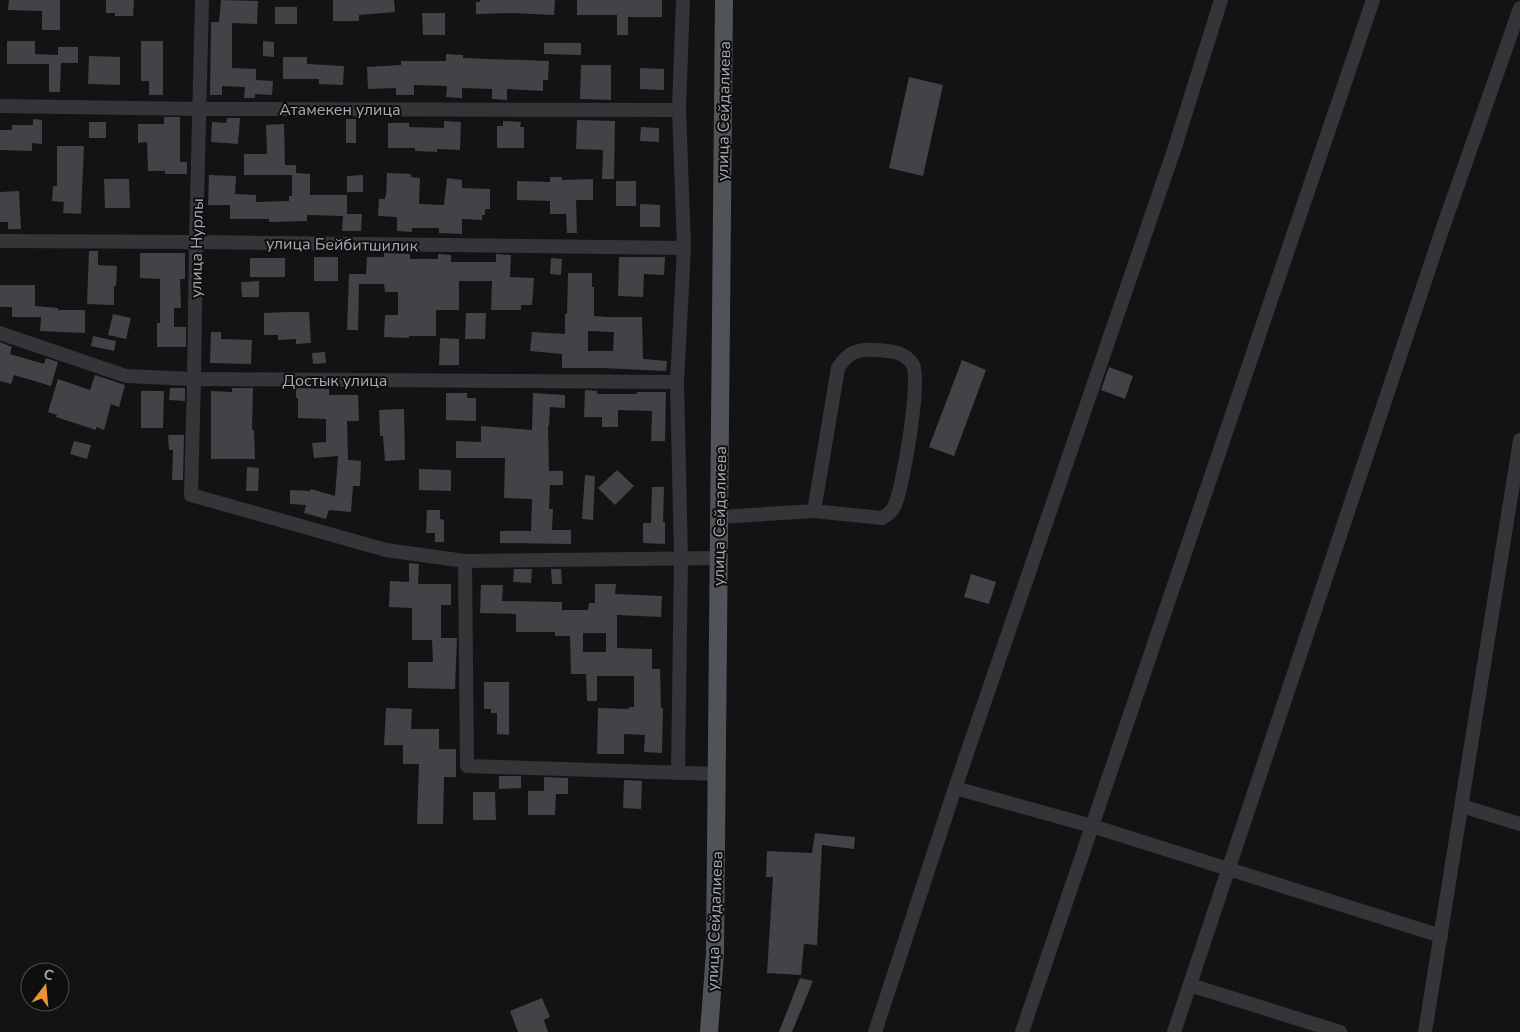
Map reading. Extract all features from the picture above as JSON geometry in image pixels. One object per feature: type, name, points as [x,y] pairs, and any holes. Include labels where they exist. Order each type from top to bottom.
[{"type":"main road","name":"улица Сейдалиева","points":[[709,1032],[715,953],[724,0]]},
{"type":"street","name":"улица Нурлы","points":[[202,0],[192,495],[386,550],[465,561]]},
{"type":"street","points":[[678,773],[681,558],[676,382],[684,248],[679,110],[682,0]]},
{"type":"street","points":[[875,1032],[955,788],[1175,146],[1221,0]]},
{"type":"street","points":[[1022,1032],[1373,0]]},
{"type":"street","points":[[1174,1032],[1441,233],[1520,8]]},
{"type":"street","name":"Атамекен улица","points":[[0,106],[679,110]]},
{"type":"street","name":"улица Бейбитшилик","points":[[0,241],[684,248]]},
{"type":"street","name":"Достык улица","points":[[0,333],[126,376],[194,379],[676,382]]},
{"type":"street","points":[[719,517],[814,511],[882,518],[889,514],[895,506],[901,486],[916,382],[913,366],[906,358],[895,351],[864,349],[852,352],[843,359],[838,368],[814,511]]},
{"type":"street","points":[[1425,1032],[1520,440]]},
{"type":"street","points":[[717,774],[467,766],[465,561],[719,558]]},
{"type":"street","points":[[955,788],[1092,826],[1441,936]]},
{"type":"street","points":[[1462,806],[1520,824]]},
{"type":"street","points":[[1190,985],[1340,1032]]},
{"type":"building","points":[[9,0],[60,0],[60,30],[42,30],[42,11],[8,10]]},
{"type":"building","points":[[106,0],[134,0],[133,16],[115,16],[115,13],[106,13]]},
{"type":"building","points":[[221,0],[258,1],[257,24],[232,23],[232,68],[256,69],[256,80],[273,81],[272,95],[255,94],[255,98],[244,98],[245,87],[222,86],[222,95],[210,95],[211,22],[219,22]]},
{"type":"building","points":[[333,0],[394,0],[395,12],[359,15],[359,21],[333,21]]},
{"type":"building","points":[[480,0],[555,0],[554,15],[476,14],[476,2],[480,2]]},
{"type":"building","points":[[577,0],[662,0],[662,17],[628,17],[628,35],[617,35],[617,15],[577,15]]},
{"type":"building","points":[[275,7],[297,7],[297,24],[275,24]]},
{"type":"building","points":[[422,13],[445,13],[445,35],[423,35]]},
{"type":"building","points":[[7,41],[35,41],[35,54],[58,55],[58,47],[78,47],[78,63],[61,63],[60,92],[49,92],[49,64],[7,64]]},
{"type":"building","points":[[141,41],[163,41],[163,95],[149,95],[149,81],[141,81]]},
{"type":"building","points":[[263,41],[274,42],[274,57],[263,56]]},
{"type":"building","points":[[544,43],[581,43],[581,55],[544,54]]},
{"type":"building","points":[[446,54],[463,55],[463,58],[549,61],[548,80],[543,80],[543,91],[507,89],[507,100],[492,99],[492,89],[462,88],[462,98],[446,97],[447,86],[414,85],[414,95],[396,95],[396,88],[368,89],[367,67],[401,65],[401,61],[446,61]]},
{"type":"building","points":[[89,56],[120,57],[120,85],[88,84]]},
{"type":"building","points":[[283,57],[307,57],[307,64],[344,66],[343,85],[319,84],[319,79],[283,79]]},
{"type":"building","points":[[581,65],[611,65],[611,100],[580,99]]},
{"type":"building","points":[[640,68],[664,69],[664,90],[640,89]]},
{"type":"building","points":[[909,77],[943,85],[923,176],[889,168]]},
{"type":"building","points":[[164,117],[180,117],[180,162],[187,162],[187,174],[165,174],[165,171],[148,171],[147,142],[138,143],[138,124],[164,124]]},
{"type":"building","points":[[227,118],[240,118],[238,144],[211,142],[212,122],[226,123]]},
{"type":"building","points":[[33,119],[42,120],[42,144],[32,143],[32,151],[0,150],[0,130],[12,130],[12,125],[33,125]]},
{"type":"building","points":[[346,119],[356,119],[356,143],[346,143]]},
{"type":"building","points":[[577,120],[615,121],[614,179],[602,179],[603,150],[576,149]]},
{"type":"building","points":[[444,121],[461,122],[460,150],[437,149],[437,152],[415,151],[415,148],[388,148],[388,123],[409,123],[409,127],[444,128]]},
{"type":"building","points":[[503,121],[521,122],[520,127],[524,127],[524,148],[497,148],[497,126],[503,126]]},
{"type":"building","points":[[89,122],[106,122],[106,138],[89,138]]},
{"type":"building","points":[[284,124],[285,165],[296,165],[296,173],[310,174],[310,195],[347,195],[347,214],[362,214],[361,231],[342,231],[343,216],[307,215],[307,221],[269,222],[269,219],[230,219],[230,205],[208,205],[209,175],[236,176],[235,194],[256,195],[256,202],[289,201],[289,196],[292,196],[292,175],[244,175],[244,154],[267,154],[266,125]]},
{"type":"building","points":[[641,127],[659,128],[659,142],[640,141]]},
{"type":"building","points":[[57,146],[84,146],[81,214],[63,213],[64,202],[52,201],[53,186],[57,186]]},
{"type":"building","points":[[387,173],[411,174],[411,177],[420,178],[419,204],[444,205],[447,178],[462,180],[462,188],[490,189],[490,209],[485,209],[485,215],[482,215],[482,220],[462,219],[462,234],[439,233],[439,228],[412,228],[412,232],[397,231],[397,217],[378,216],[379,199],[385,199],[386,196]]},
{"type":"building","points":[[363,175],[363,192],[347,192],[347,176]]},
{"type":"building","points":[[550,177],[562,177],[562,180],[593,179],[593,200],[576,200],[577,233],[567,233],[566,214],[550,214],[550,201],[517,200],[517,181],[550,182]]},
{"type":"building","points":[[104,179],[129,179],[130,208],[105,208]]},
{"type":"building","points":[[616,181],[636,181],[636,206],[616,206]]},
{"type":"building","points":[[19,191],[21,229],[8,229],[8,222],[0,222],[0,192]]},
{"type":"building","points":[[640,204],[660,205],[660,227],[640,227]]},
{"type":"building","points":[[89,251],[98,251],[98,265],[117,266],[114,305],[87,304]]},
{"type":"building","points":[[140,253],[185,253],[185,279],[180,279],[181,308],[174,308],[174,327],[186,327],[186,347],[157,347],[157,323],[160,323],[160,279],[140,278]]},
{"type":"building","points":[[384,253],[410,254],[410,259],[438,259],[438,254],[451,255],[451,262],[496,262],[496,254],[511,255],[510,277],[534,278],[532,305],[521,305],[521,310],[491,310],[492,281],[459,281],[459,310],[436,310],[436,336],[384,337],[385,315],[398,315],[398,292],[385,292],[384,284],[359,284],[358,330],[347,330],[349,274],[366,274],[367,257],[384,257]]},
{"type":"building","points":[[314,257],[338,257],[338,281],[314,281]]},
{"type":"building","points":[[619,257],[665,257],[664,275],[644,274],[643,297],[618,296]]},
{"type":"building","points":[[250,258],[285,258],[285,277],[250,277]]},
{"type":"building","points":[[551,258],[562,259],[561,275],[550,274]]},
{"type":"building","points":[[568,273],[592,273],[594,316],[642,317],[643,359],[667,361],[666,371],[562,368],[562,354],[530,351],[532,332],[565,334],[565,314],[567,314]],"holes":[[[588,331],[614,332],[613,351],[588,351]]]},
{"type":"building","points":[[259,281],[259,297],[242,297],[241,282]]},
{"type":"building","points":[[0,285],[35,285],[35,306],[58,308],[58,310],[85,310],[85,333],[40,331],[41,317],[12,317],[12,307],[0,307]]},
{"type":"building","points":[[309,312],[311,343],[296,344],[296,339],[278,340],[278,335],[264,335],[264,313]]},
{"type":"building","points":[[466,313],[486,313],[485,339],[465,339]]},
{"type":"building","points":[[113,314],[131,318],[126,339],[108,335]]},
{"type":"building","points":[[211,332],[221,332],[221,339],[252,340],[251,364],[210,363]]},
{"type":"building","points":[[93,336],[116,341],[114,351],[91,346]]},
{"type":"building","points":[[440,338],[459,339],[459,365],[439,365]]},
{"type":"building","points":[[0,342],[12,347],[10,354],[44,364],[46,358],[58,362],[51,386],[14,375],[11,384],[0,381]]},
{"type":"building","points":[[325,352],[326,363],[313,364],[312,353]]},
{"type":"building","points":[[962,360],[986,370],[954,456],[929,447]]},
{"type":"building","points":[[1109,367],[1133,376],[1125,399],[1101,390]]},
{"type":"building","points":[[95,375],[125,385],[119,407],[111,404],[104,430],[96,427],[96,430],[56,417],[57,415],[48,412],[58,379],[90,390]]},
{"type":"building","points":[[170,388],[185,388],[185,401],[169,400]]},
{"type":"building","points":[[232,388],[253,388],[252,430],[254,430],[255,459],[211,459],[211,391],[232,392]]},
{"type":"building","points":[[296,388],[329,389],[329,395],[358,395],[359,421],[347,421],[348,460],[361,461],[360,486],[353,486],[351,512],[329,510],[326,519],[304,513],[306,505],[290,504],[290,490],[310,491],[311,489],[335,496],[338,456],[314,458],[312,443],[326,442],[326,419],[298,418]]},
{"type":"building","points":[[585,390],[597,391],[597,394],[666,392],[665,441],[651,441],[652,411],[618,410],[618,427],[602,427],[602,417],[584,417]]},
{"type":"building","points":[[141,391],[164,391],[163,428],[141,428]]},
{"type":"building","points":[[446,393],[467,393],[467,398],[476,398],[476,421],[446,420]]},
{"type":"building","points":[[533,393],[565,395],[565,408],[550,407],[548,426],[549,471],[563,471],[563,485],[550,485],[549,509],[553,509],[552,530],[571,530],[571,544],[500,543],[500,531],[531,531],[532,499],[504,498],[505,458],[456,458],[456,441],[481,442],[481,426],[532,430]]},
{"type":"building","points":[[404,409],[405,460],[385,461],[383,436],[380,436],[379,410]]},
{"type":"building","points":[[168,435],[184,435],[183,480],[172,480],[173,450],[169,450]]},
{"type":"building","points":[[74,441],[91,445],[87,459],[70,454]]},
{"type":"building","points":[[247,467],[259,468],[258,491],[246,491]]},
{"type":"building","points":[[419,469],[451,470],[451,491],[419,490]]},
{"type":"building","points":[[617,470],[634,486],[615,505],[598,488]]},
{"type":"building","points":[[585,475],[595,476],[593,520],[582,519]]},
{"type":"building","points":[[652,487],[664,487],[663,522],[665,522],[665,544],[643,543],[643,523],[651,523]]},
{"type":"building","points":[[427,510],[440,510],[440,519],[444,520],[444,542],[435,542],[435,533],[426,533]]},
{"type":"building","points":[[409,563],[419,564],[418,584],[451,584],[451,605],[441,605],[441,638],[457,638],[455,689],[408,688],[408,662],[433,662],[432,640],[412,640],[412,608],[389,607],[390,581],[409,582]]},
{"type":"building","points":[[514,569],[532,569],[531,583],[513,582]]},
{"type":"building","points":[[551,569],[561,569],[562,584],[552,584]]},
{"type":"building","points":[[971,574],[996,582],[989,604],[964,597]]},
{"type":"building","points":[[595,584],[616,584],[615,594],[662,596],[661,617],[617,615],[617,648],[652,649],[652,669],[660,669],[661,708],[663,708],[662,753],[644,752],[645,735],[624,734],[624,754],[597,754],[598,708],[629,709],[629,707],[634,707],[634,676],[597,676],[597,701],[587,701],[586,674],[571,674],[570,636],[555,636],[555,632],[516,632],[516,614],[480,613],[481,585],[503,585],[502,601],[562,602],[562,610],[588,610],[589,603],[595,603]],"holes":[[[583,633],[606,633],[606,652],[583,652]]]},
{"type":"building","points":[[484,682],[509,682],[509,735],[497,734],[497,713],[491,713],[491,709],[484,709]]},
{"type":"building","points":[[386,708],[412,709],[411,729],[439,729],[439,749],[456,749],[456,777],[444,777],[443,824],[417,824],[419,764],[403,764],[403,745],[384,745]]},
{"type":"building","points":[[499,776],[521,776],[521,788],[499,789]]},
{"type":"building","points":[[544,777],[568,778],[568,794],[556,794],[555,815],[528,815],[528,791],[544,791]]},
{"type":"building","points":[[624,780],[642,781],[641,809],[623,808]]},
{"type":"building","points":[[473,792],[495,792],[496,820],[473,820]]},
{"type":"building","points":[[815,833],[855,837],[854,849],[822,845],[817,945],[804,944],[801,975],[767,973],[773,877],[766,877],[767,851],[812,853]]},
{"type":"building","points":[[800,978],[813,981],[792,1032],[779,1032]]},
{"type":"building","points":[[542,998],[550,1017],[544,1020],[548,1032],[518,1032],[510,1011]]}]
